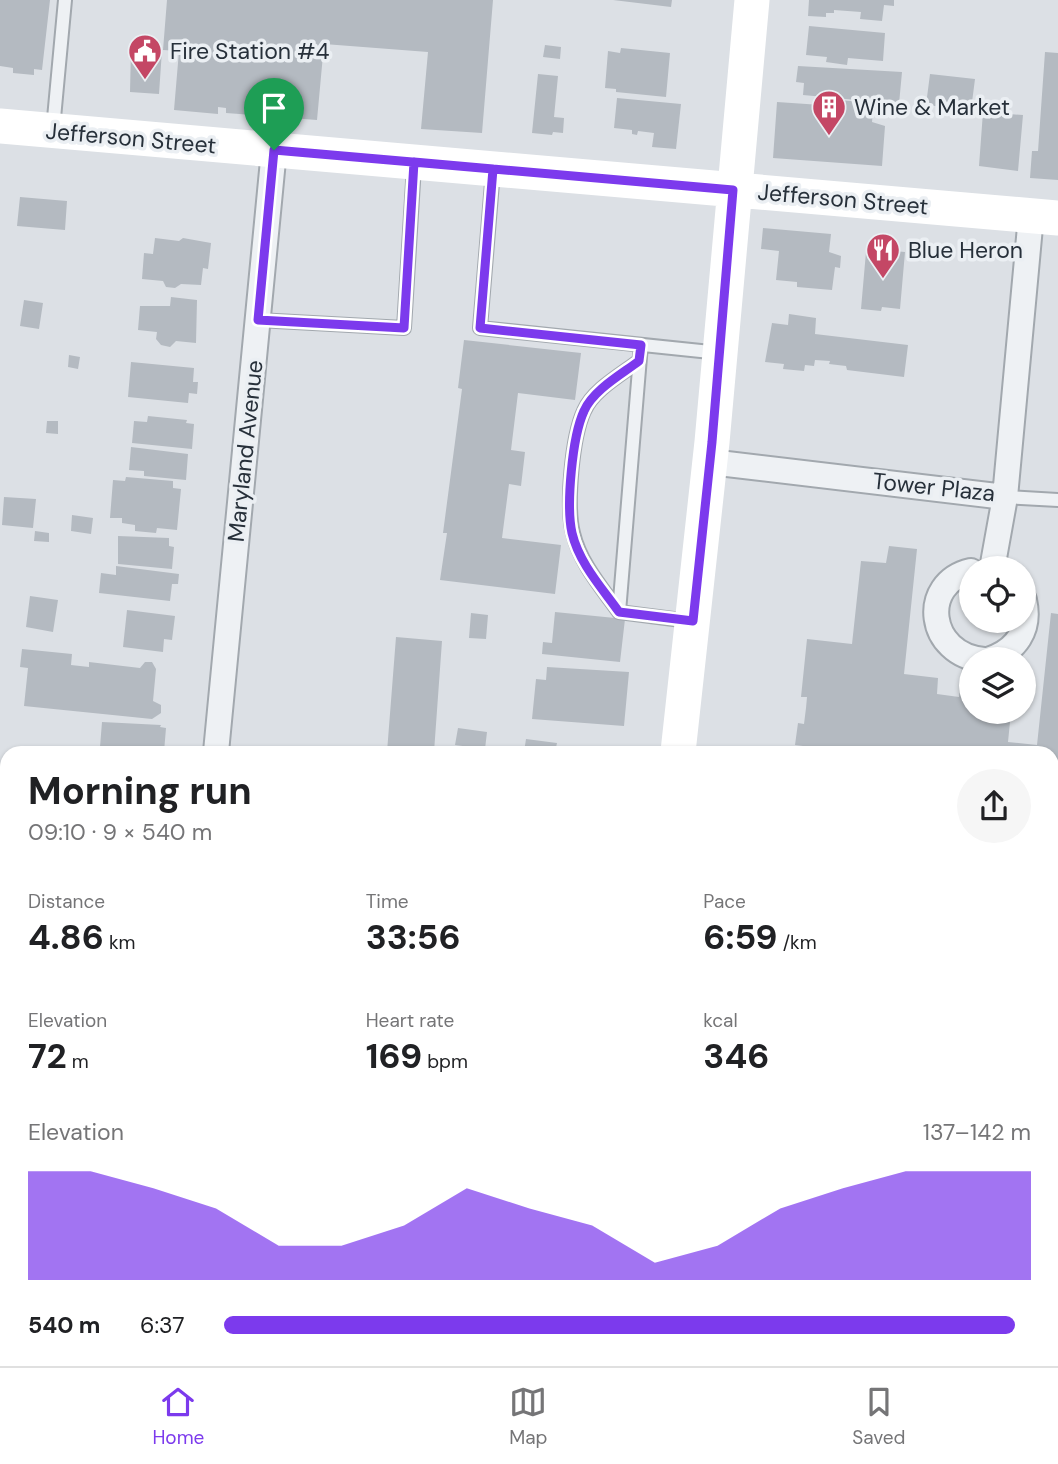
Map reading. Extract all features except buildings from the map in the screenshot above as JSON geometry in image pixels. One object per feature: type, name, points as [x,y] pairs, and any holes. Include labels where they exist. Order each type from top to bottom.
[{"type":"main road","points":[[679,746],[710,462],[752,0]]},
{"type":"main road","name":"Jefferson Street","points":[[0,126],[1045,217]]},
{"type":"street","name":"Maryland Avenue","points":[[217,746],[274,150]]},
{"type":"street","name":"Tower Plaza","points":[[710,462],[1005,497],[1045,217]]},
{"type":"street","points":[[994,556],[1005,497]]},
{"type":"street","points":[[959,577],[943,590],[937,604],[936,618],[939,631],[959,653]]},
{"type":"street","points":[[1011,647],[1023,633]]},
{"type":"lane","points":[[53,131],[65,0]]},
{"type":"lane","points":[[258,320],[404,328],[414,162]]},
{"type":"lane","points":[[493,169],[480,328],[720,353]]},
{"type":"lane","points":[[619,612],[641,345]]},
{"type":"lane","points":[[639,361],[606,386],[584,410],[571,464],[572,533],[588,570],[619,612],[693,621]]},
{"type":"lane","points":[[1005,497],[1058,500]]},
{"type":"place","name":"Fire Station #4","points":[[145,81]]},
{"type":"place","name":"Wine & Market","points":[[829,137]]},
{"type":"place","name":"Blue Heron","points":[[883,280]]},
{"type":"route","points":[[274,150],[258,320],[404,328],[414,162],[733,190],[712,442],[693,621],[619,612],[588,570],[572,533],[571,464],[584,410],[606,386],[639,361],[641,345],[480,328],[493,169],[414,162],[312,153],[274,150]]}]
